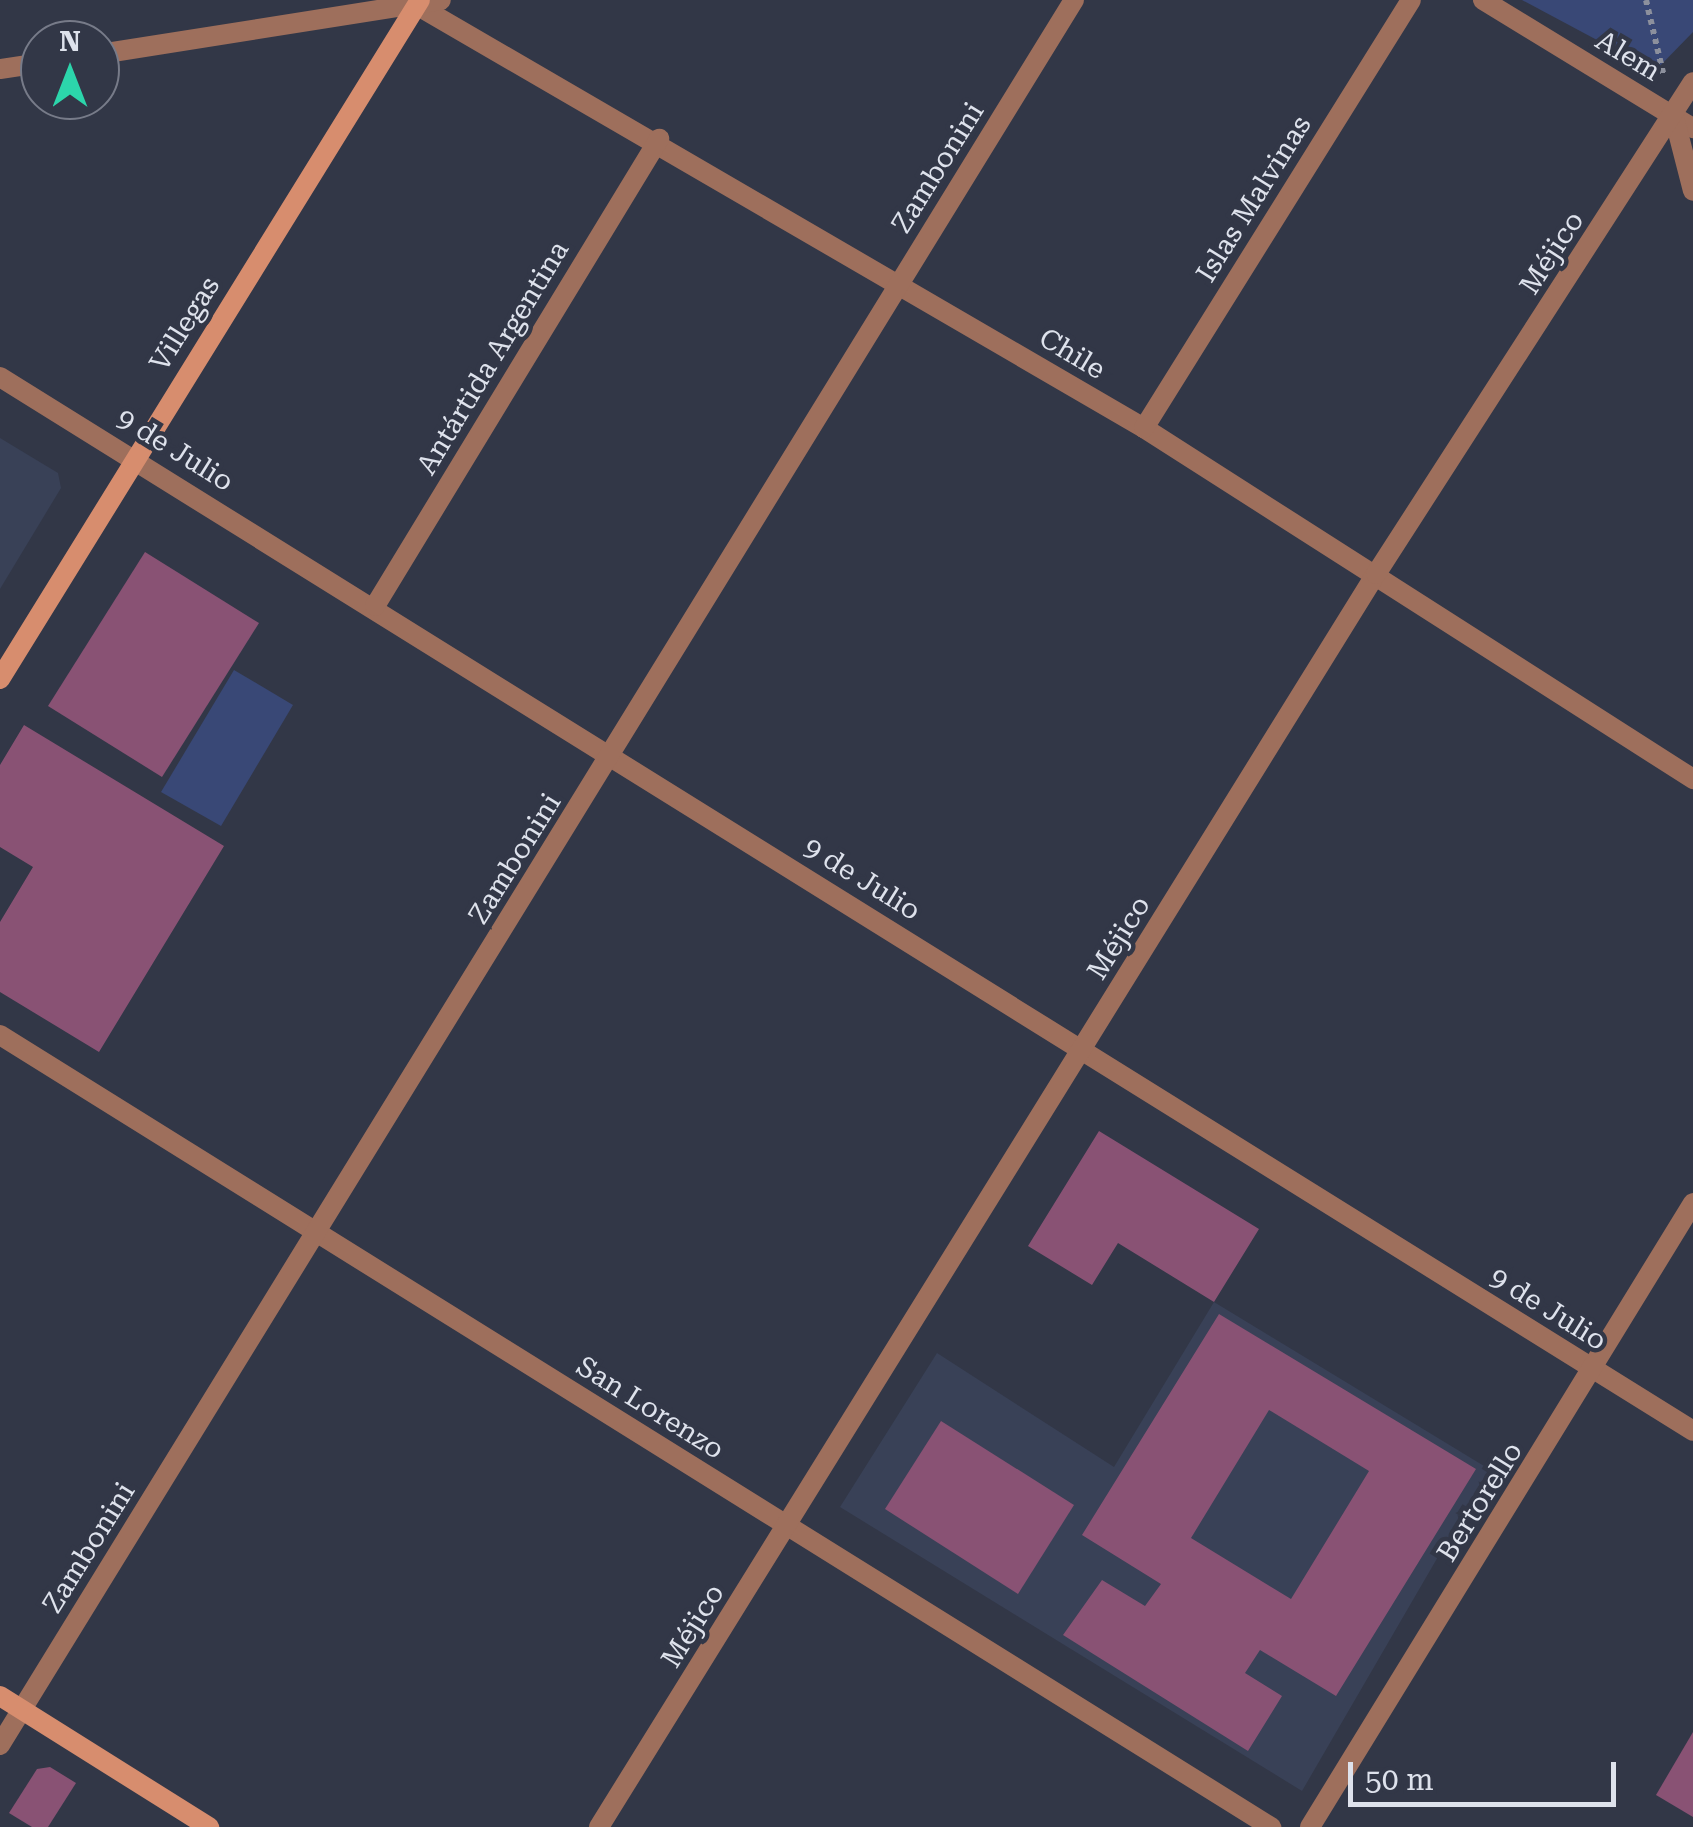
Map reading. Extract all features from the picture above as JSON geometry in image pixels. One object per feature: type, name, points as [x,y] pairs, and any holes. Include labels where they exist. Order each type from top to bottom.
[{"type":"street","points":[[120,51],[441,0]]},
{"type":"street","name":"Zambonini","points":[[0,1745],[1074,0]]},
{"type":"street","name":"Islas Malvinas","points":[[1144,428],[1411,0]]},
{"type":"street","name":"Alem","points":[[1483,0],[1693,128]]},
{"type":"street","name":"Chile","points":[[415,2],[658,138],[1144,428],[1693,779]]},
{"type":"street","name":"Villegas","points":[[0,678],[415,2]]},
{"type":"street","name":"Méjico","points":[[598,1827],[788,1528],[1376,574],[1693,82]]},
{"type":"street","points":[[1674,117],[1693,191]]},
{"type":"street","name":"Antártida Argentina","points":[[375,606],[658,138]]},
{"type":"street","name":"9 de Julio","points":[[0,377],[613,752],[1082,1051],[1693,1431]]},
{"type":"street","name":"San Lorenzo","points":[[0,1035],[1271,1827]]},
{"type":"street","name":"Bertorello","points":[[1310,1827],[1595,1370],[1693,1204]]},
{"type":"street","points":[[0,1696],[210,1827]]},
{"type":"path","points":[[1646,0],[1674,117]]},
{"type":"shaded area","points":[[1522,0],[1693,0],[1693,32],[1655,71]]},
{"type":"shaded area","points":[[0,438],[58,473],[61,488],[0,589]]},
{"type":"shaded area","points":[[234,670],[293,705],[221,826],[161,792]]},
{"type":"shaded area","points":[[1214,1302],[1489,1469],[1302,1791],[840,1507],[937,1353],[1114,1467]]},
{"type":"building","points":[[145,552],[259,623],[162,777],[48,706]]},
{"type":"building","points":[[24,725],[224,846],[99,1052],[0,992],[0,922],[33,867],[0,847],[0,765]]},
{"type":"building","points":[[1099,1131],[1259,1229],[1214,1302],[1118,1243],[1092,1285],[1028,1246]]},
{"type":"building","points":[[1219,1314],[1476,1469],[1336,1696],[1260,1650],[1245,1673],[1282,1696],[1248,1751],[1063,1635],[1102,1580],[1145,1606],[1161,1584],[1082,1535]],"holes":[[[1269,1410],[1369,1471],[1291,1599],[1191,1538]]]},
{"type":"building","points":[[941,1421],[1074,1505],[1018,1594],[885,1509]]},
{"type":"building","points":[[1693,1732],[1693,1817],[1656,1795]]},
{"type":"building","points":[[50,1767],[76,1783],[48,1827],[32,1827],[9,1813],[37,1769]]}]
